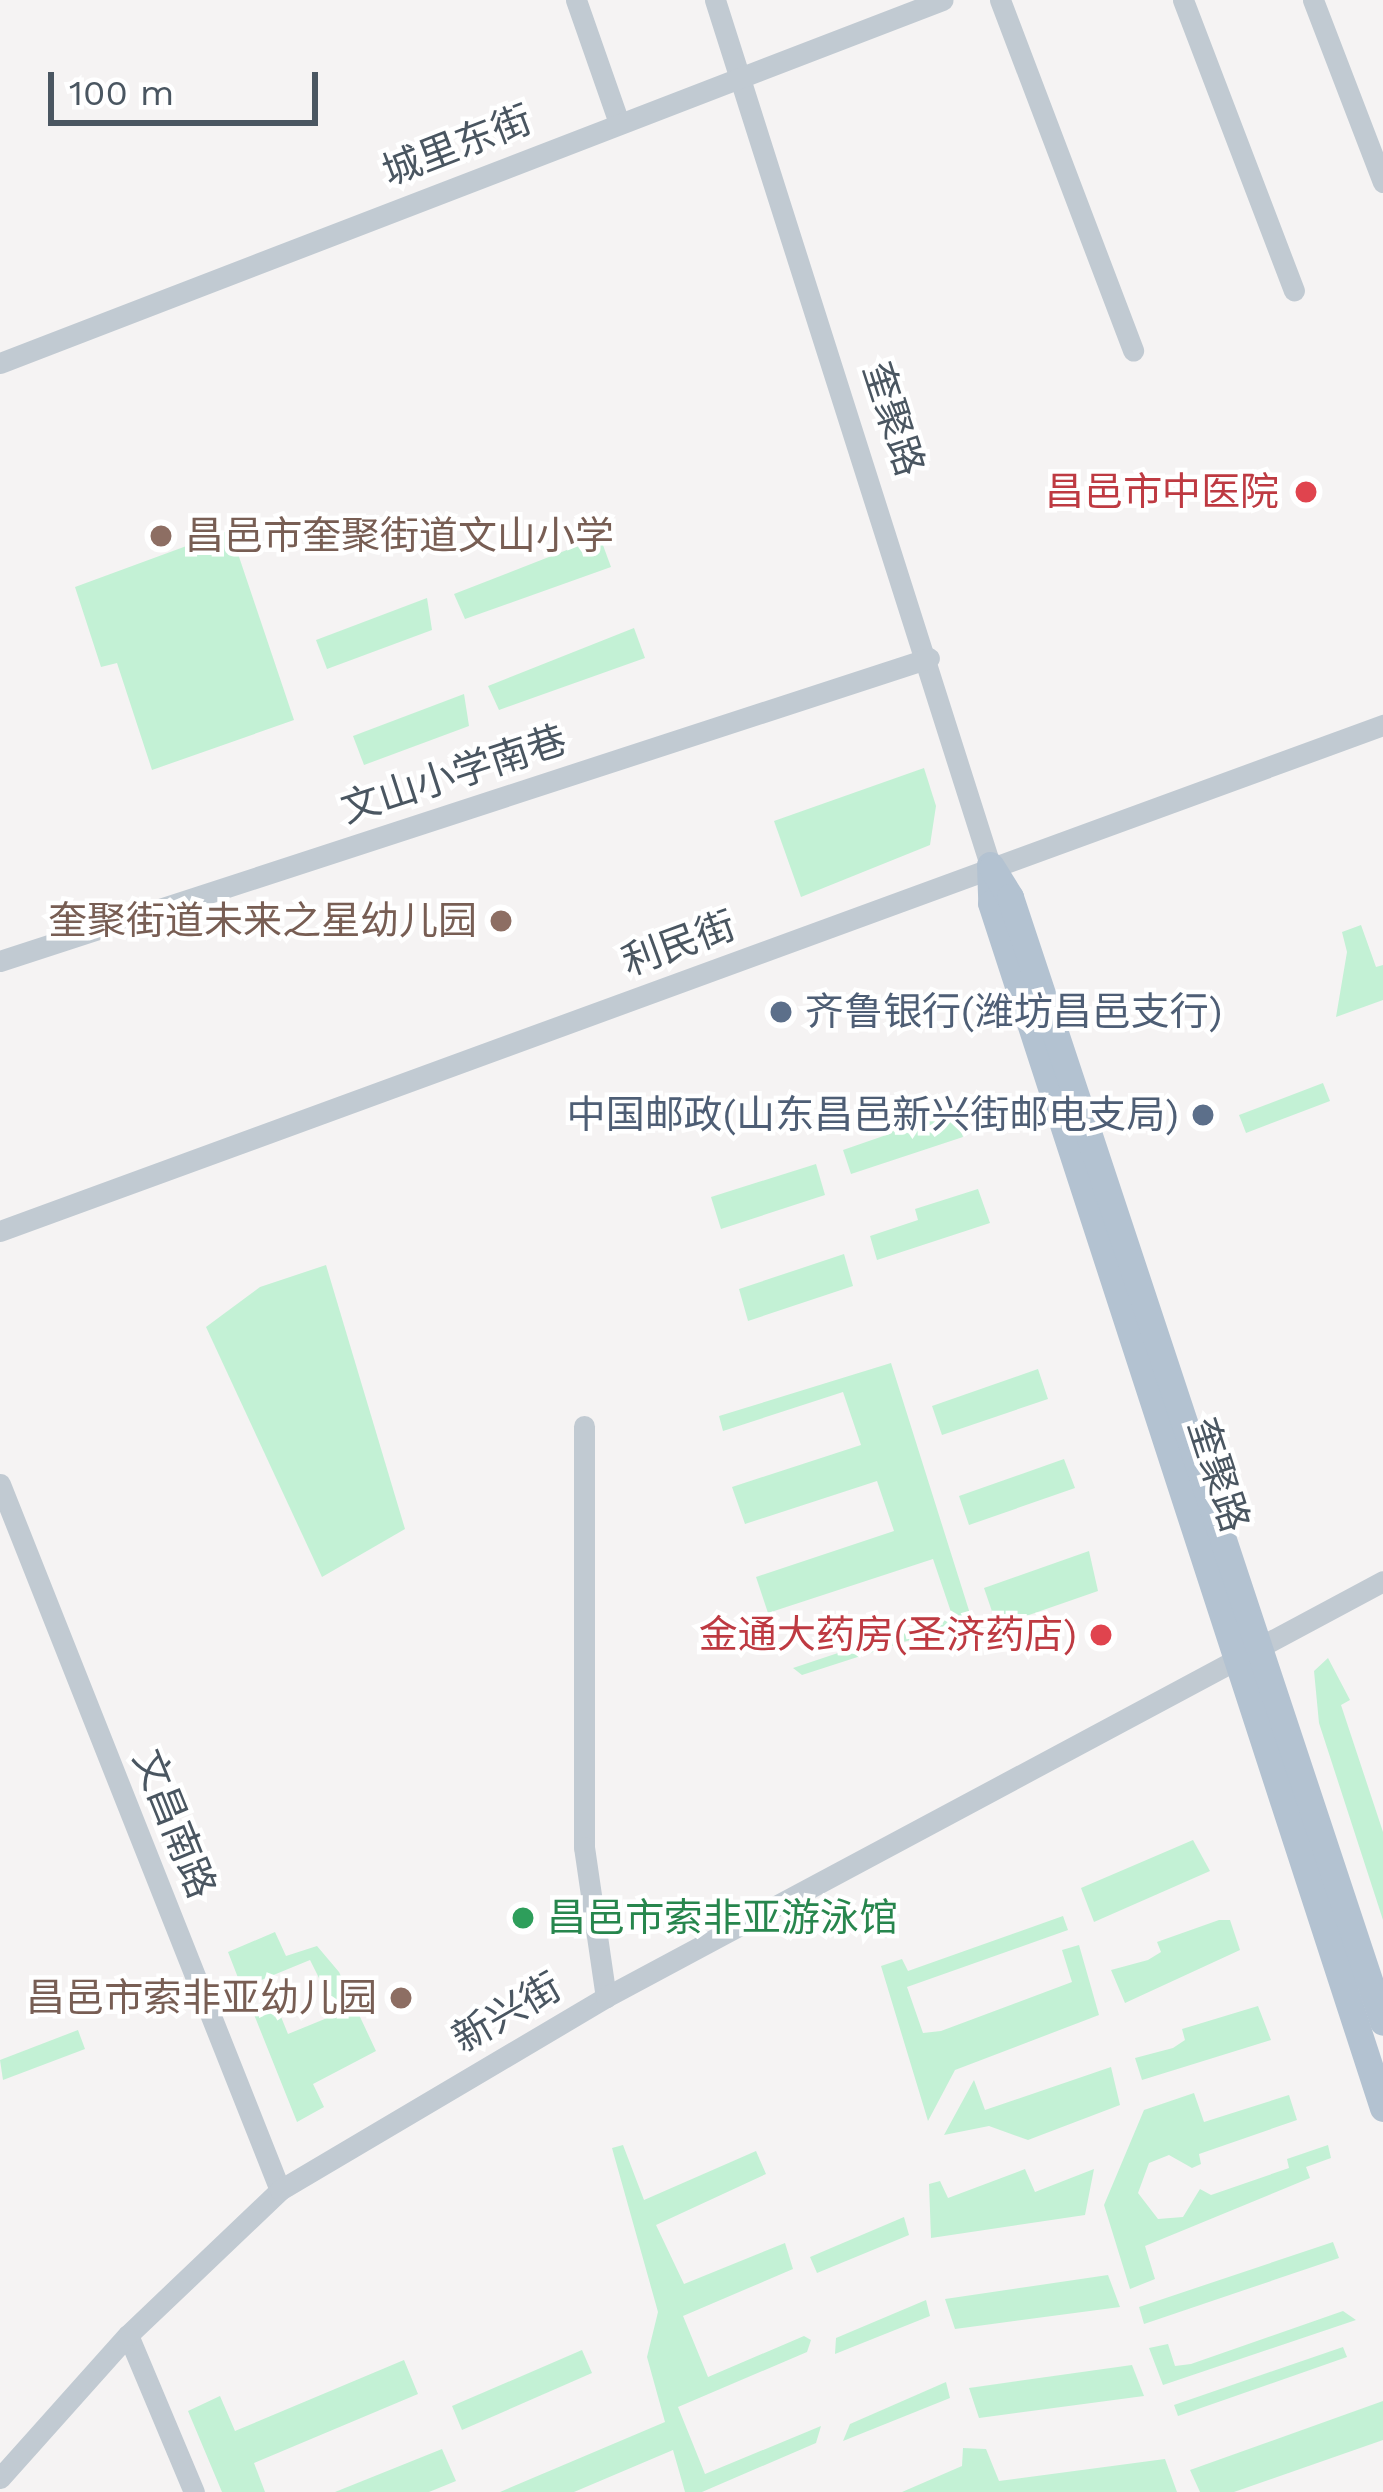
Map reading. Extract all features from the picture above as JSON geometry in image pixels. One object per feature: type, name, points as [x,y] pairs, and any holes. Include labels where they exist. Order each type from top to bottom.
[{"type":"main road","name":"奎聚路","points":[[990,865],[992,903],[1247,1650],[1383,2022]]},
{"type":"main road","name":"奎聚路","points":[[1247,1650],[1383,2108]]},
{"type":"street","points":[[576,0],[619,123]]},
{"type":"street","name":"奎聚路","points":[[716,0],[929,658],[990,865]]},
{"type":"street","name":"城里东街","points":[[0,363],[942,0]]},
{"type":"street","points":[[1000,0],[1133,351]]},
{"type":"street","points":[[1183,0],[1294,290]]},
{"type":"street","points":[[1313,0],[1383,182]]},
{"type":"street","name":"文山小学南巷","points":[[0,961],[929,658]]},
{"type":"street","name":"利民街","points":[[0,1231],[1383,725]]},
{"type":"street","points":[[584,1426],[584,1847],[606,1997]]},
{"type":"street","name":"文昌南路","points":[[0,1484],[280,2190]]},
{"type":"street","name":"新兴街","points":[[0,2478],[128,2335],[280,2190],[606,1997],[1383,1580]]},
{"type":"street","points":[[128,2335],[194,2492]]},
{"type":"green space","points":[[230,530],[294,720],[152,770],[117,663],[101,667],[75,587]]},
{"type":"green space","points":[[600,537],[611,567],[465,619],[454,594]]},
{"type":"green space","points":[[427,598],[432,630],[327,669],[316,640]]},
{"type":"green space","points":[[634,628],[645,658],[499,710],[488,686]]},
{"type":"green space","points":[[464,694],[469,726],[364,765],[353,736]]},
{"type":"green space","points":[[924,768],[936,806],[930,845],[801,897],[774,821]]},
{"type":"green space","points":[[1361,925],[1376,967],[1383,965],[1383,1000],[1336,1017],[1347,952],[1342,932]]},
{"type":"green space","points":[[1323,1083],[1330,1101],[1246,1133],[1239,1115]]},
{"type":"green space","points":[[952,1102],[963,1137],[851,1174],[843,1150],[892,1133],[889,1123]]},
{"type":"green space","points":[[816,1164],[825,1195],[721,1229],[711,1197]]},
{"type":"green space","points":[[978,1189],[990,1223],[877,1260],[870,1236],[918,1220],[915,1209]]},
{"type":"green space","points":[[844,1254],[853,1286],[748,1321],[739,1289]]},
{"type":"green space","points":[[326,1265],[405,1529],[322,1577],[206,1327],[260,1287]]},
{"type":"green space","points":[[891,1363],[972,1620],[802,1675],[793,1668],[952,1615],[933,1559],[768,1613],[756,1577],[894,1531],[877,1481],[745,1524],[732,1487],[861,1445],[843,1392],[723,1431],[719,1416]]},
{"type":"green space","points":[[1038,1369],[1048,1399],[942,1435],[932,1406]]},
{"type":"green space","points":[[1064,1459],[1075,1488],[969,1525],[959,1496]]},
{"type":"green space","points":[[1089,1551],[1098,1591],[997,1626],[984,1588]]},
{"type":"green space","points":[[1328,1658],[1350,1700],[1341,1705],[1383,1832],[1383,1920],[1319,1723],[1314,1671]]},
{"type":"green space","points":[[1193,1840],[1210,1871],[1094,1922],[1081,1888]]},
{"type":"green space","points":[[1063,1916],[1068,1930],[907,1987],[923,2033],[941,2031],[1072,1982],[1062,1950],[1079,1945],[1099,2015],[955,2070],[928,2121],[881,1966],[902,1959],[908,1971]]},
{"type":"green space","points":[[1230,1920],[1240,1950],[1125,2003],[1111,1970],[1148,1960],[1161,1952],[1157,1942]]},
{"type":"green space","points":[[275,1932],[286,1956],[317,1946],[339,1972],[376,2051],[313,2084],[324,2107],[297,2122],[253,2012],[275,2002],[288,2034],[337,2014],[310,1960],[242,1988],[228,1952]]},
{"type":"green space","points":[[1258,2006],[1271,2040],[1142,2080],[1135,2058],[1173,2048],[1185,2040],[1182,2029]]},
{"type":"green space","points":[[78,2030],[85,2049],[3,2080],[0,2060]]},
{"type":"green space","points":[[1111,2067],[1120,2105],[1028,2140],[989,2126],[944,2135],[974,2080],[985,2110]]},
{"type":"green space","points":[[1194,2093],[1204,2122],[1289,2095],[1297,2120],[1199,2154],[1201,2164],[1192,2168],[1169,2155],[1149,2163],[1138,2193],[1158,2219],[1183,2217],[1200,2189],[1211,2195],[1289,2168],[1287,2159],[1328,2145],[1331,2158],[1306,2167],[1310,2178],[1145,2246],[1155,2279],[1130,2289],[1104,2205],[1144,2110]]},
{"type":"green space","points":[[623,2145],[644,2200],[756,2151],[766,2174],[656,2225],[684,2284],[785,2243],[793,2269],[683,2316],[708,2377],[804,2336],[811,2340],[807,2352],[678,2407],[705,2474],[821,2426],[816,2443],[702,2492],[685,2492],[673,2450],[574,2492],[500,2492],[665,2422],[647,2357],[658,2312],[612,2148]]},
{"type":"green space","points":[[1025,2169],[1035,2192],[1094,2169],[1085,2215],[931,2238],[929,2184],[940,2181],[948,2198]]},
{"type":"green space","points":[[904,2217],[909,2235],[817,2273],[810,2257]]},
{"type":"green space","points":[[1333,2242],[1339,2258],[1144,2324],[1139,2307]]},
{"type":"green space","points":[[1108,2275],[1120,2307],[955,2329],[945,2299]]},
{"type":"green space","points":[[926,2300],[930,2316],[835,2354],[836,2338]]},
{"type":"green space","points":[[1343,2311],[1356,2320],[1163,2385],[1149,2348],[1168,2344],[1175,2366],[1191,2364]]},
{"type":"green space","points":[[1343,2347],[1347,2357],[1178,2416],[1174,2405]]},
{"type":"green space","points":[[582,2350],[592,2373],[462,2430],[452,2406]]},
{"type":"green space","points":[[404,2360],[418,2394],[254,2463],[265,2492],[222,2492],[188,2411],[220,2396],[235,2431]]},
{"type":"green space","points":[[1132,2365],[1144,2396],[979,2418],[969,2388]]},
{"type":"green space","points":[[946,2382],[950,2398],[843,2441],[850,2424]]},
{"type":"green space","points":[[1383,2401],[1383,2440],[1234,2492],[1200,2492],[1190,2470]]},
{"type":"green space","points":[[963,2448],[986,2449],[999,2481],[1165,2459],[1177,2492],[902,2492],[962,2466]]},
{"type":"green space","points":[[442,2449],[456,2481],[429,2492],[335,2492]]},
{"type":"place","name":"昌邑市中医院","points":[[1306,492]]},
{"type":"place","name":"昌邑市奎聚街道文山小学","points":[[161,536]]},
{"type":"place","name":"奎聚街道未来之星幼儿园","points":[[501,921]]},
{"type":"place","name":"齐鲁银行(潍坊昌邑支行)","points":[[781,1012]]},
{"type":"place","name":"中国邮政(山东昌邑新兴街邮电支局)","points":[[1203,1115]]},
{"type":"place","name":"金通大药房(圣济药店)","points":[[1101,1635]]},
{"type":"place","name":"昌邑市索非亚游泳馆","points":[[523,1918]]},
{"type":"place","name":"昌邑市索非亚幼儿园","points":[[401,1998]]}]
